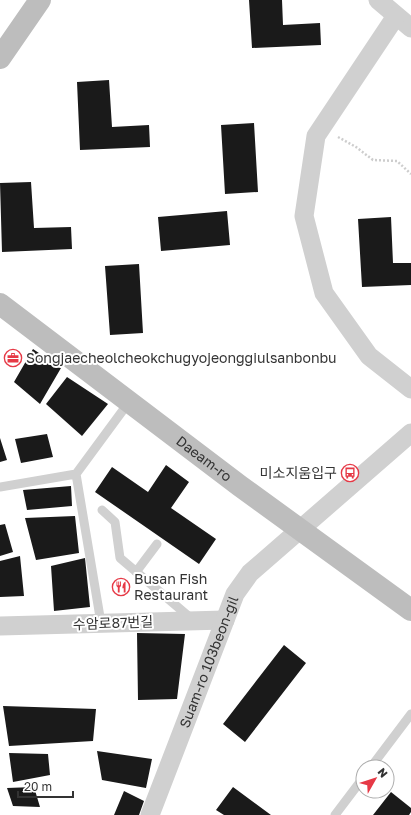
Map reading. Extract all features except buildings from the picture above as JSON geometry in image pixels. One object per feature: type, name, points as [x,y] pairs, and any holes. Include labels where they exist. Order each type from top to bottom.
[{"type":"street","points":[[0,58],[40,0]]},
{"type":"street","points":[[378,0],[411,28]]},
{"type":"street","points":[[396,16],[316,136],[304,216],[324,293],[369,356],[411,390]]},
{"type":"street","name":"Daeam-ro","points":[[0,304],[129,402],[411,610]]},
{"type":"street","name":"Suam-ro 103beon-gil","points":[[150,815],[235,594],[250,573],[411,433]]},
{"type":"street","name":"수암로87번길","points":[[0,626],[226,620]]},
{"type":"lane","points":[[0,487],[76,474],[129,402]]},
{"type":"lane","points":[[76,474],[100,623]]},
{"type":"lane","points":[[102,510],[115,522],[120,558],[194,621]]},
{"type":"lane","points":[[136,572],[157,544]]},
{"type":"lane","points":[[378,759],[411,714]]},
{"type":"lane","points":[[335,815],[355,789]]},
{"type":"path","points":[[322,127],[356,147],[373,160],[397,161],[411,174]]},
{"type":"place","name":"Songjaecheolcheokchugyojeonggiulsanbonbu","points":[[13,358]]},
{"type":"place","name":"미소지움입구","points":[[350,473]]},
{"type":"place","name":"Busan Fish Restaurant","points":[[121,587]]}]
